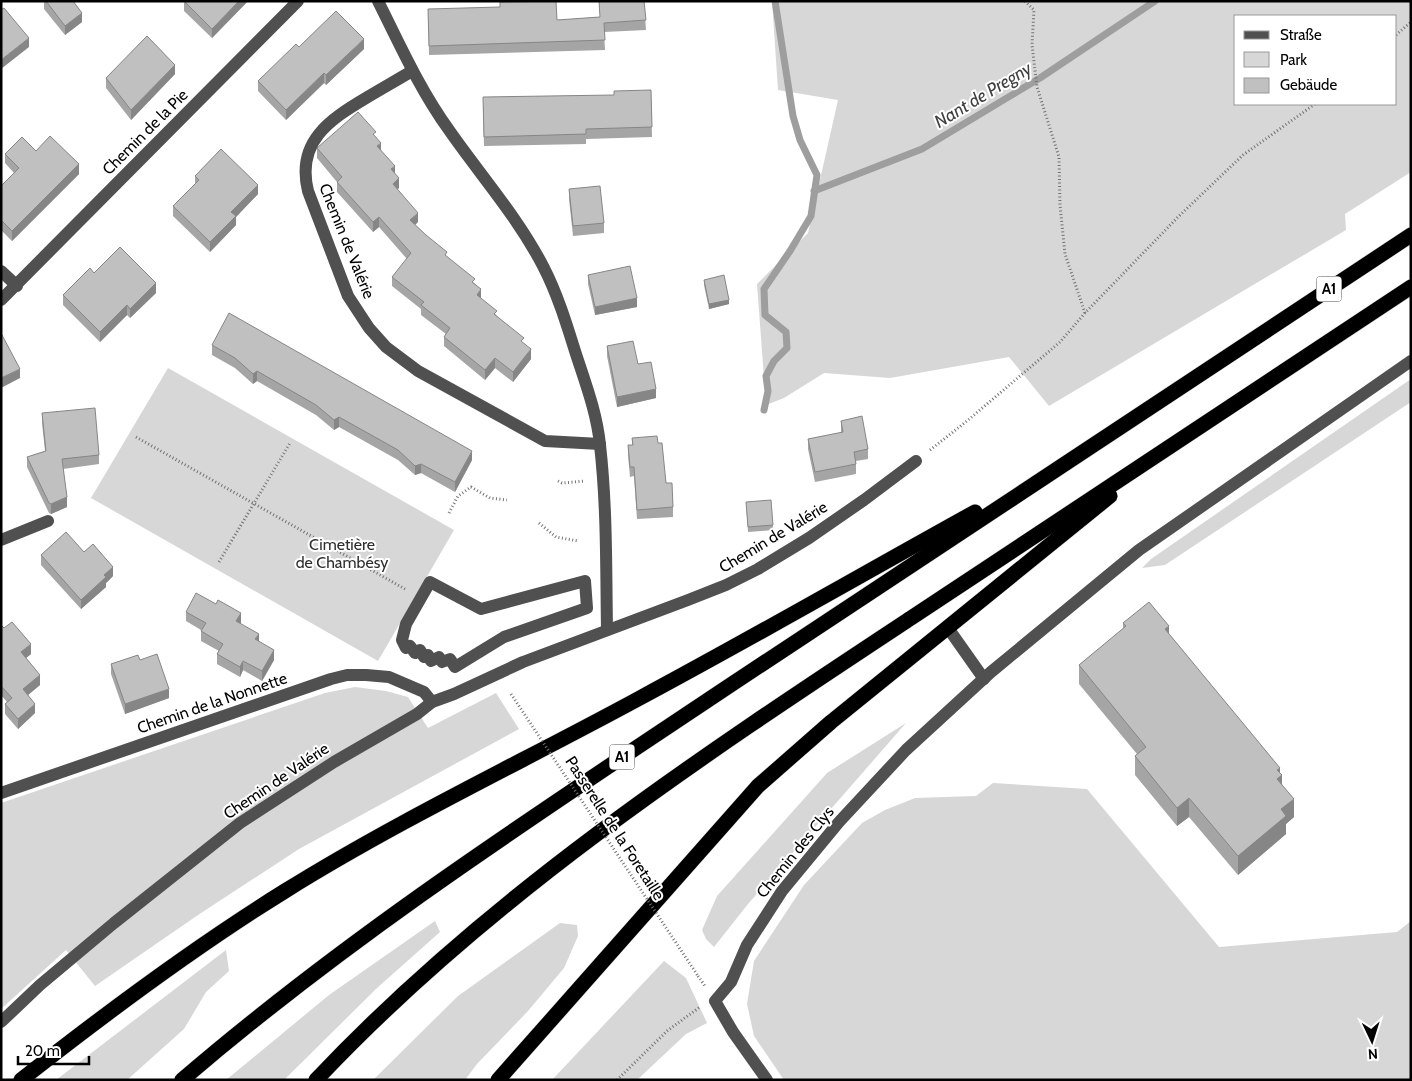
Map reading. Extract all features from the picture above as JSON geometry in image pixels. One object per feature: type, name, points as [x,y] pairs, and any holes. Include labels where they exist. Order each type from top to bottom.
[{"type":"highway","name":"A1","points":[[182,1080],[278,1000],[433,885],[553,803],[1411,235]]},
{"type":"highway","points":[[316,1080],[380,1015],[434,965],[531,884],[628,811],[833,669],[1411,287]]},
{"type":"highway","points":[[498,1080],[758,786],[793,754],[1178,442]]},
{"type":"highway","points":[[21,1080],[190,954],[284,891],[338,858],[442,801],[637,700],[1077,455]]},
{"type":"street","name":"Chemin de la Pie","points":[[1,300],[298,1]]},
{"type":"street","points":[[378,1],[412,71],[448,129],[518,222],[544,268],[558,300],[585,380],[600,444],[603,479],[607,630]]},
{"type":"street","name":"Chemin de Valérie","points":[[412,71],[330,121],[318,136],[307,158],[305,175],[308,191],[348,296],[359,314],[381,342],[406,364],[545,440],[600,444]]},
{"type":"street","points":[[1,271],[16,286]]},
{"type":"street","name":"Chemin des Clys","points":[[714,1001],[731,982],[739,961],[762,920],[782,891],[808,858],[906,750],[988,676],[1139,550],[1411,361]]},
{"type":"street","name":"Chemin de Valérie","points":[[1,1022],[40,985],[114,922],[240,823],[334,762],[417,714],[432,702],[454,694],[523,662],[726,585],[758,569],[809,538],[916,461]]},
{"type":"street","points":[[1,540],[48,521]]},
{"type":"street","points":[[584,581],[587,608],[504,636],[455,667],[450,660],[442,662],[439,658],[431,661],[428,655],[424,657],[420,650],[415,653],[410,646],[406,648],[402,640],[406,624],[421,598],[430,582],[481,609],[584,581]]},
{"type":"street","points":[[948,628],[988,676]]},
{"type":"street","name":"Chemin de la Nonnette","points":[[1,793],[347,675],[366,674],[389,677],[424,692],[432,702]]},
{"type":"street","points":[[714,1001],[767,1080]]},
{"type":"path","points":[[1025,1],[1034,10],[1032,45],[1037,87],[1059,157],[1060,205],[1065,254],[1085,313]]},
{"type":"path","points":[[1397,34],[1411,22]]},
{"type":"path","points":[[916,461],[967,421],[1060,342],[1085,313],[1179,216],[1243,155],[1314,105]]},
{"type":"path","points":[[136,437],[421,598]]},
{"type":"path","points":[[220,562],[290,443]]},
{"type":"path","points":[[558,481],[562,483],[603,479]]},
{"type":"path","points":[[448,513],[458,496],[471,487],[490,498],[507,500]]},
{"type":"path","points":[[539,523],[556,536],[578,541]]},
{"type":"path","name":"Passerelle de la Foretaille","points":[[511,694],[698,976]]},
{"type":"path","points":[[617,1080],[667,1031],[702,1006],[714,1001]]},
{"type":"green space","points":[[772,1],[1411,1],[1411,172],[1345,214],[1346,230],[1049,406],[1009,357],[890,378],[824,373],[784,398],[766,405],[757,284],[808,233],[838,100],[778,90]]},
{"type":"green space","name":"Cimetière de Chambésy","points":[[168,368],[454,530],[378,661],[91,498]]},
{"type":"green space","points":[[1411,379],[1411,402],[1165,565],[1142,568],[1151,559]]},
{"type":"green space","points":[[355,687],[386,691],[408,697],[428,728],[496,693],[519,729],[299,849],[198,915],[95,986],[66,950],[1,1009],[1,803],[325,693]]},
{"type":"green space","points":[[906,723],[748,904],[714,947],[706,939],[702,930],[717,896],[827,773]]},
{"type":"green space","points":[[993,783],[1087,789],[1219,947],[1397,932],[1411,921],[1411,1080],[784,1080],[754,1036],[747,1004],[754,961],[804,885],[862,823],[885,810],[915,798],[976,796]]},
{"type":"green space","points":[[435,921],[440,932],[377,988],[284,1080],[226,1080],[329,995]]},
{"type":"green space","points":[[560,923],[577,925],[578,936],[564,968],[528,1011],[477,1064],[465,1080],[373,1080],[458,996]]},
{"type":"green space","points":[[226,950],[229,971],[206,992],[184,1029],[127,1080],[56,1080]]},
{"type":"green space","points":[[664,961],[686,978],[707,1023],[686,1034],[637,1080],[552,1080]]},
{"type":"building","points":[[46,1],[73,1],[82,13],[65,26]]},
{"type":"building","points":[[184,1],[239,1],[212,29]]},
{"type":"building","points":[[556,1],[557,20],[600,17],[599,1],[644,1],[646,20],[604,23],[605,40],[429,46],[428,9],[500,7],[500,2]]},
{"type":"building","points":[[4,8],[29,38],[1,60],[1,10]]},
{"type":"building","points":[[336,11],[364,39],[326,75],[324,73],[286,110],[258,81],[296,44],[299,47]]},
{"type":"building","points":[[147,36],[175,65],[131,110],[106,78]]},
{"type":"building","points":[[651,90],[652,127],[586,129],[586,134],[484,137],[483,97],[614,95],[614,91]]},
{"type":"building","points":[[358,112],[376,132],[373,134],[381,143],[377,146],[395,166],[391,169],[399,178],[393,184],[418,213],[410,220],[447,252],[445,255],[475,279],[472,282],[481,289],[477,295],[497,311],[494,314],[524,338],[521,341],[531,349],[513,372],[495,358],[485,370],[444,337],[450,328],[421,305],[424,302],[392,277],[411,253],[379,217],[373,222],[337,182],[342,177],[317,148]]},
{"type":"building","points":[[50,136],[79,164],[12,231],[1,220],[1,186],[19,168],[5,154],[22,137],[36,151]]},
{"type":"building","points":[[221,149],[258,185],[231,212],[236,216],[210,242],[173,206],[199,180],[195,176]]},
{"type":"building","points":[[600,186],[604,223],[573,226],[569,189]]},
{"type":"building","points":[[120,247],[156,283],[130,309],[127,305],[100,332],[63,295],[90,268],[94,273]]},
{"type":"building","points":[[630,266],[637,298],[595,307],[588,275]]},
{"type":"building","points":[[724,275],[729,300],[709,304],[704,280]]},
{"type":"building","points":[[229,313],[472,451],[455,482],[421,464],[415,466],[398,450],[339,417],[334,420],[316,405],[257,371],[253,374],[235,358],[212,345]]},
{"type":"building","points":[[1,335],[20,369],[1,378]]},
{"type":"building","points":[[633,341],[638,364],[651,362],[656,389],[617,397],[607,346]]},
{"type":"building","points":[[95,408],[99,455],[62,459],[67,497],[51,504],[27,457],[46,451],[42,413]]},
{"type":"building","points":[[862,416],[868,449],[854,452],[856,464],[815,472],[808,439],[843,432],[841,421]]},
{"type":"building","points":[[657,436],[658,443],[662,443],[666,483],[672,483],[673,507],[637,510],[634,467],[630,467],[628,445],[633,445],[632,438]]},
{"type":"building","points":[[771,500],[773,525],[748,527],[746,502]]},
{"type":"building","points":[[66,532],[84,552],[93,544],[113,567],[104,575],[106,577],[81,600],[41,555]]},
{"type":"building","points":[[196,593],[216,604],[218,600],[241,613],[236,621],[259,634],[255,639],[274,650],[262,671],[243,661],[240,667],[217,654],[223,644],[201,631],[206,623],[186,612]]},
{"type":"building","points":[[1149,602],[1169,626],[1165,629],[1280,768],[1277,770],[1282,775],[1277,779],[1294,799],[1281,809],[1286,816],[1238,856],[1189,798],[1177,808],[1135,756],[1146,747],[1079,665],[1126,626],[1123,623]]},
{"type":"building","points":[[12,622],[31,644],[21,652],[40,675],[23,689],[35,704],[18,719],[5,704],[12,698],[1,686],[1,625],[4,628]]},
{"type":"building","points":[[157,654],[169,689],[125,704],[111,664],[138,655],[140,660]]},
{"type":"waterway","name":"Nant de Pregny","points":[[764,410],[768,391],[766,376],[774,361],[787,348],[786,332],[765,315],[764,289],[811,216],[817,175],[800,140],[793,116],[775,1]]},
{"type":"waterway","name":"Nant de Pregny","points":[[814,191],[922,149],[1040,78],[1155,1]]}]
